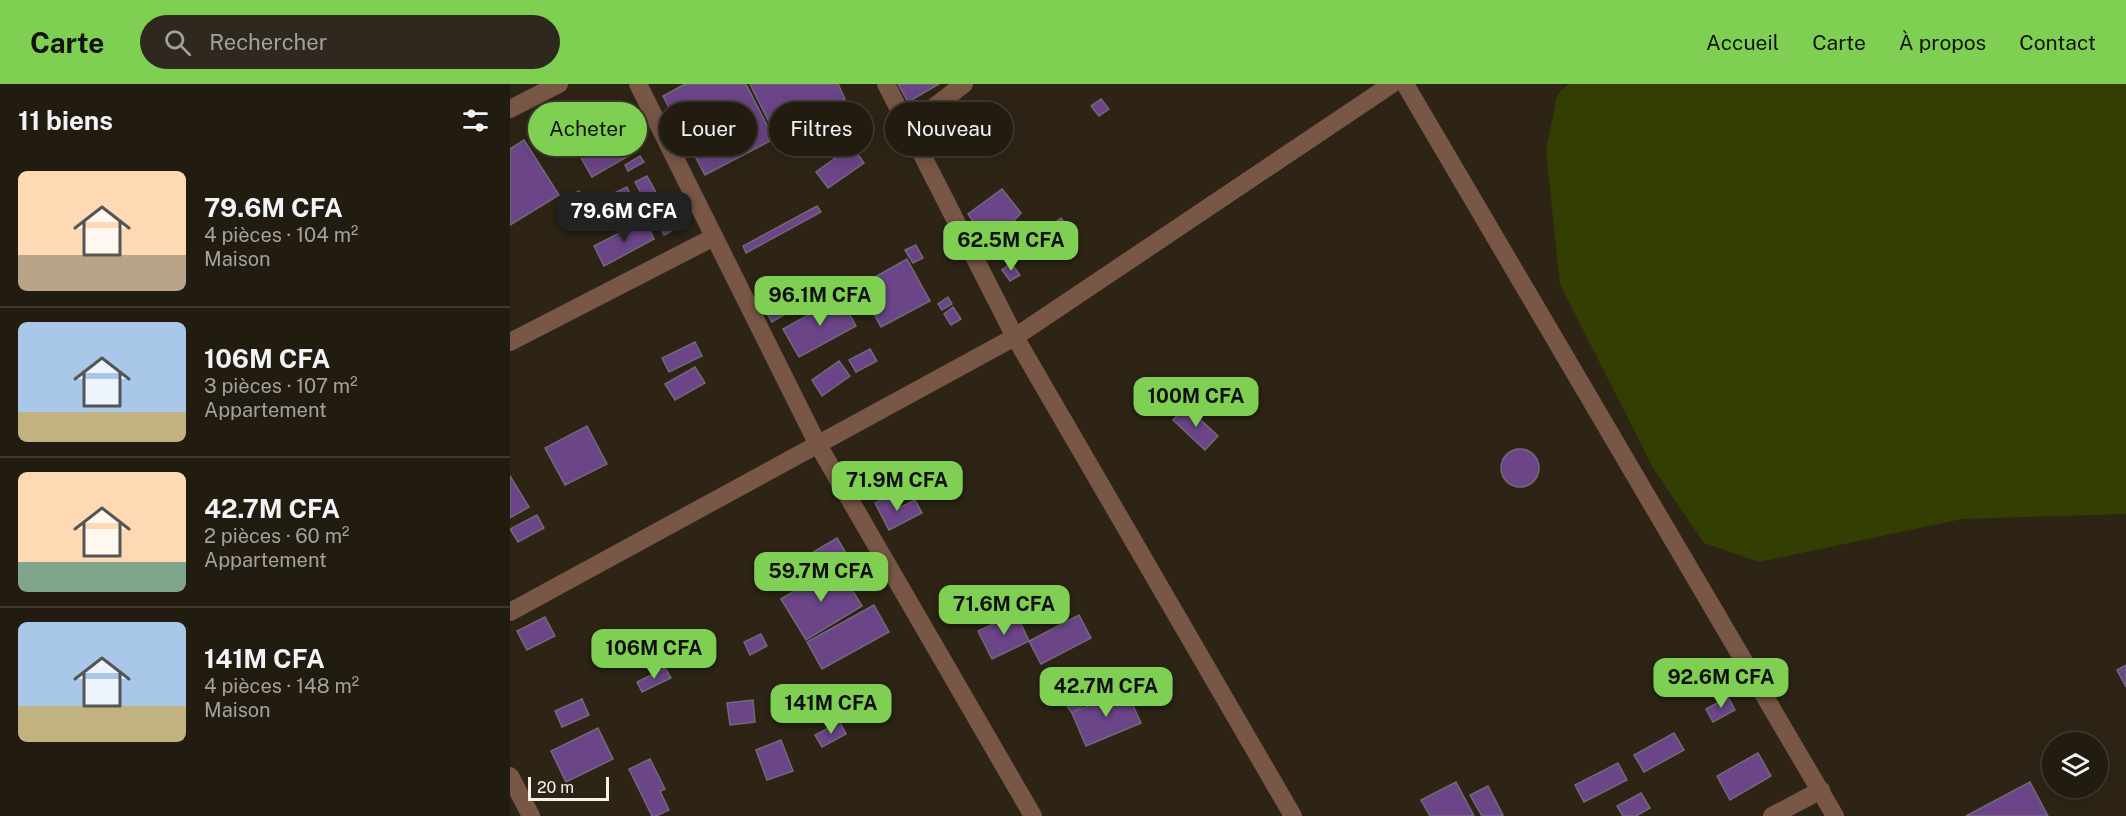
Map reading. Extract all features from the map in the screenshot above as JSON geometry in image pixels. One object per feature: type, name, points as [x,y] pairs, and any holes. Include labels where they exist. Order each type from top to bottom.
[{"type":"street","points":[[510,109],[559,84]]},
{"type":"street","points":[[638,84],[817,443],[1033,816]]},
{"type":"street","points":[[886,84],[896,102]]},
{"type":"street","points":[[940,102],[964,84]]},
{"type":"street","points":[[510,612],[1014,337],[1392,84]]},
{"type":"street","points":[[1405,84],[1835,816]]},
{"type":"street","points":[[924,156],[1014,337],[1293,816]]},
{"type":"street","points":[[510,342],[714,237]]},
{"type":"street","points":[[510,776],[531,816]]},
{"type":"street","points":[[1772,816],[1821,790]]},
{"type":"green space","points":[[1568,84],[2126,84],[2126,514],[1962,519],[1759,562],[1704,543],[1653,468],[1560,284],[1546,151],[1557,95]]},
{"type":"building","points":[[685,84],[746,84],[755,102],[666,102],[663,96]]},
{"type":"building","points":[[750,84],[838,84],[845,99],[839,102],[769,102],[769,122]]},
{"type":"building","points":[[898,84],[939,84],[908,102]]},
{"type":"building","points":[[1101,99],[1109,109],[1099,116],[1091,106]]},
{"type":"building","points":[[757,106],[769,129],[769,142],[757,148]]},
{"type":"building","points":[[524,140],[528,146],[528,156],[534,156],[559,195],[510,225],[510,149]]},
{"type":"building","points":[[580,156],[628,156],[592,177]]},
{"type":"building","points":[[640,156],[644,162],[628,171],[625,165]]},
{"type":"building","points":[[695,156],[741,156],[705,175]]},
{"type":"building","points":[[838,156],[859,156],[864,163],[828,188],[816,172]]},
{"type":"building","points":[[647,176],[676,229],[664,235],[635,182]]},
{"type":"building","points":[[627,187],[637,208],[607,222],[597,201]]},
{"type":"building","points":[[1002,189],[1021,213],[1012,223],[1017,229],[991,250],[968,214]]},
{"type":"building","points":[[579,191],[591,213],[582,218],[569,196]]},
{"type":"building","points":[[817,206],[821,212],[746,253],[743,246]]},
{"type":"building","points":[[1061,218],[1075,237],[1060,248],[1046,229]]},
{"type":"building","points":[[644,220],[654,239],[604,266],[594,246]]},
{"type":"building","points":[[916,245],[923,258],[913,263],[905,250]]},
{"type":"building","points":[[907,259],[930,301],[881,327],[859,286]]},
{"type":"building","points":[[1011,263],[1020,275],[1010,281],[1002,270]]},
{"type":"building","points":[[770,284],[787,313],[772,322],[755,293]]},
{"type":"building","points":[[851,284],[864,307],[855,312],[842,289]]},
{"type":"building","points":[[840,297],[856,326],[799,357],[783,329]]},
{"type":"building","points":[[948,297],[952,304],[942,310],[938,304]]},
{"type":"building","points":[[953,307],[961,319],[951,325],[944,314]]},
{"type":"building","points":[[695,342],[702,356],[669,372],[662,358]]},
{"type":"building","points":[[870,349],[877,361],[856,372],[849,360]]},
{"type":"building","points":[[839,361],[850,376],[822,396],[812,380]]},
{"type":"building","points":[[695,367],[705,383],[675,400],[665,384]]},
{"type":"building","points":[[1186,406],[1218,436],[1205,450],[1173,420]]},
{"type":"building","points":[[587,426],[607,464],[565,485],[545,448]]},
{"type":"building","points":[[1520,449],[1534,454],[1539,468],[1534,482],[1520,487],[1506,482],[1501,468],[1506,454]]},
{"type":"building","points":[[510,476],[529,507],[510,518]]},
{"type":"building","points":[[890,495],[897,509],[915,500],[922,513],[889,530],[875,503]]},
{"type":"building","points":[[537,515],[544,528],[518,542],[510,529]]},
{"type":"building","points":[[837,538],[846,553],[814,572],[805,557]]},
{"type":"building","points":[[837,565],[862,606],[806,640],[781,599]]},
{"type":"building","points":[[874,605],[889,632],[822,669],[807,642]]},
{"type":"building","points":[[1016,613],[1029,641],[992,659],[978,631]]},
{"type":"building","points":[[1079,615],[1091,638],[1041,664],[1029,641]]},
{"type":"building","points":[[545,617],[555,636],[527,650],[517,631]]},
{"type":"building","points":[[761,634],[767,646],[750,655],[744,642]]},
{"type":"building","points":[[2126,665],[2126,687],[2117,670]]},
{"type":"building","points":[[665,668],[671,678],[642,692],[637,682]]},
{"type":"building","points":[[1126,690],[1141,723],[1086,746],[1072,713]]},
{"type":"building","points":[[1076,693],[1084,705],[1072,713],[1063,701]]},
{"type":"building","points":[[1728,697],[1735,710],[1713,722],[1706,709]]},
{"type":"building","points":[[582,699],[589,715],[562,727],[555,711]]},
{"type":"building","points":[[753,700],[755,722],[730,725],[727,703]]},
{"type":"building","points":[[831,705],[838,720],[827,725],[819,711]]},
{"type":"building","points":[[840,722],[846,734],[822,747],[815,735]]},
{"type":"building","points":[[598,728],[613,759],[566,782],[551,751]]},
{"type":"building","points":[[1674,733],[1684,750],[1644,772],[1634,755]]},
{"type":"building","points":[[781,740],[793,771],[767,780],[756,750]]},
{"type":"building","points":[[1758,753],[1771,776],[1730,800],[1717,776]]},
{"type":"building","points":[[650,759],[665,789],[660,791],[669,810],[656,816],[652,816],[629,769]]},
{"type":"building","points":[[1618,763],[1627,780],[1584,802],[1575,785]]},
{"type":"building","points":[[1456,782],[1474,816],[1430,816],[1421,800]]},
{"type":"building","points":[[2030,782],[2048,816],[1966,816]]},
{"type":"building","points":[[1488,786],[1503,815],[1501,816],[1482,816],[1470,795]]},
{"type":"building","points":[[1641,793],[1650,808],[1636,816],[1623,816],[1617,806]]}]
